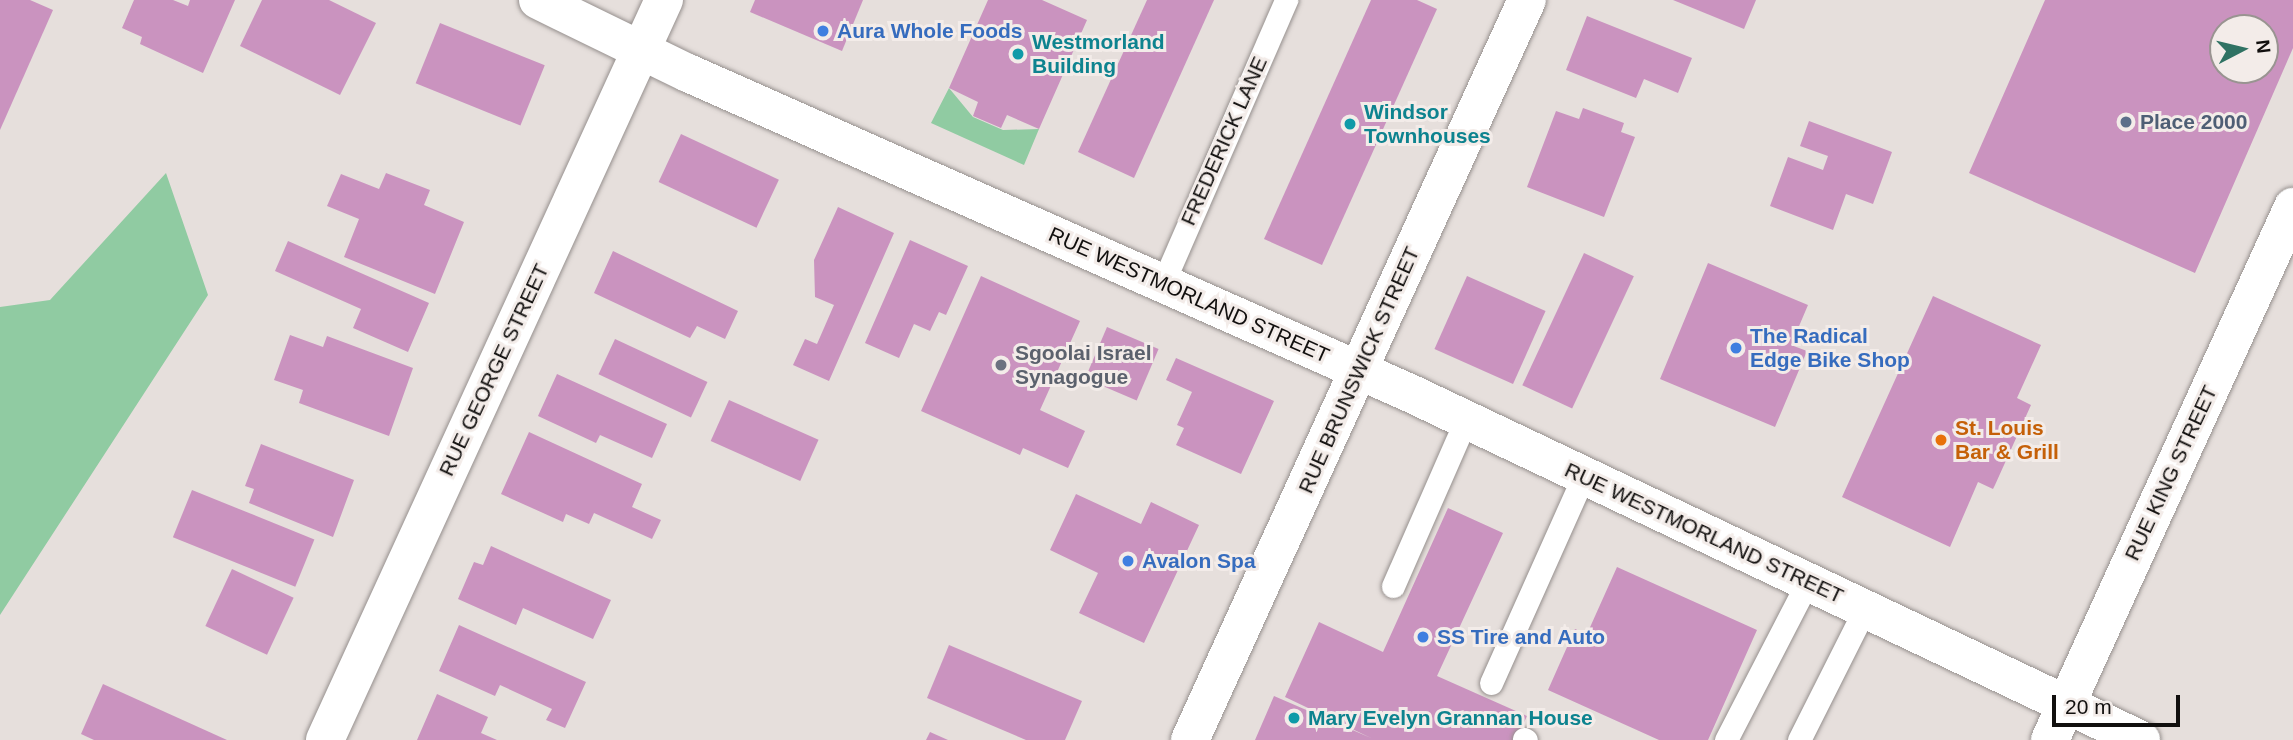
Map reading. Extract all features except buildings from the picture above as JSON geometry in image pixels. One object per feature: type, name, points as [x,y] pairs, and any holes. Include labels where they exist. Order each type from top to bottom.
[{"type":"main road","name":"RUE WESTMORLAND STREET","points":[[538,0],[642,50],[1359,370],[2141,740]]},
{"type":"main road","name":"RUE GEORGE STREET","points":[[325,740],[664,0]]},
{"type":"main road","name":"RUE BRUNSWICK STREET","points":[[1190,740],[1527,0]]},
{"type":"main road","name":"RUE KING STREET","points":[[2050,740],[2293,207]]},
{"type":"lane","name":"FREDERICK LANE","points":[[1163,283],[1286,0]]},
{"type":"lane","points":[[1393,586],[1466,420]]},
{"type":"lane","points":[[1492,682],[1584,475]]},
{"type":"lane","points":[[1726,740],[1808,582]]},
{"type":"lane","points":[[1799,740],[1865,609]]},
{"type":"green space","points":[[949,88],[973,117],[1003,130],[1039,129],[1024,165],[931,123]]},
{"type":"green space","points":[[166,173],[208,295],[0,615],[0,307],[50,300]]},
{"type":"place","name":"Aura Whole Foods","points":[[823,31]]},
{"type":"place","name":"Westmorland Building","points":[[1018,54]]},
{"type":"place","name":"Place 2000","points":[[2126,122]]},
{"type":"place","name":"Windsor Townhouses","points":[[1350,124]]},
{"type":"place","name":"The Radical Edge Bike Shop","points":[[1736,348]]},
{"type":"place","name":"Sgoolai Israel Synagogue","points":[[1001,365]]},
{"type":"place","name":"St. Louis Bar & Grill","points":[[1941,440]]},
{"type":"place","name":"Avalon Spa","points":[[1128,561]]},
{"type":"place","name":"SS Tire and Auto","points":[[1423,637]]},
{"type":"place","name":"Mary Evelyn Grannan House","points":[[1294,718]]}]
